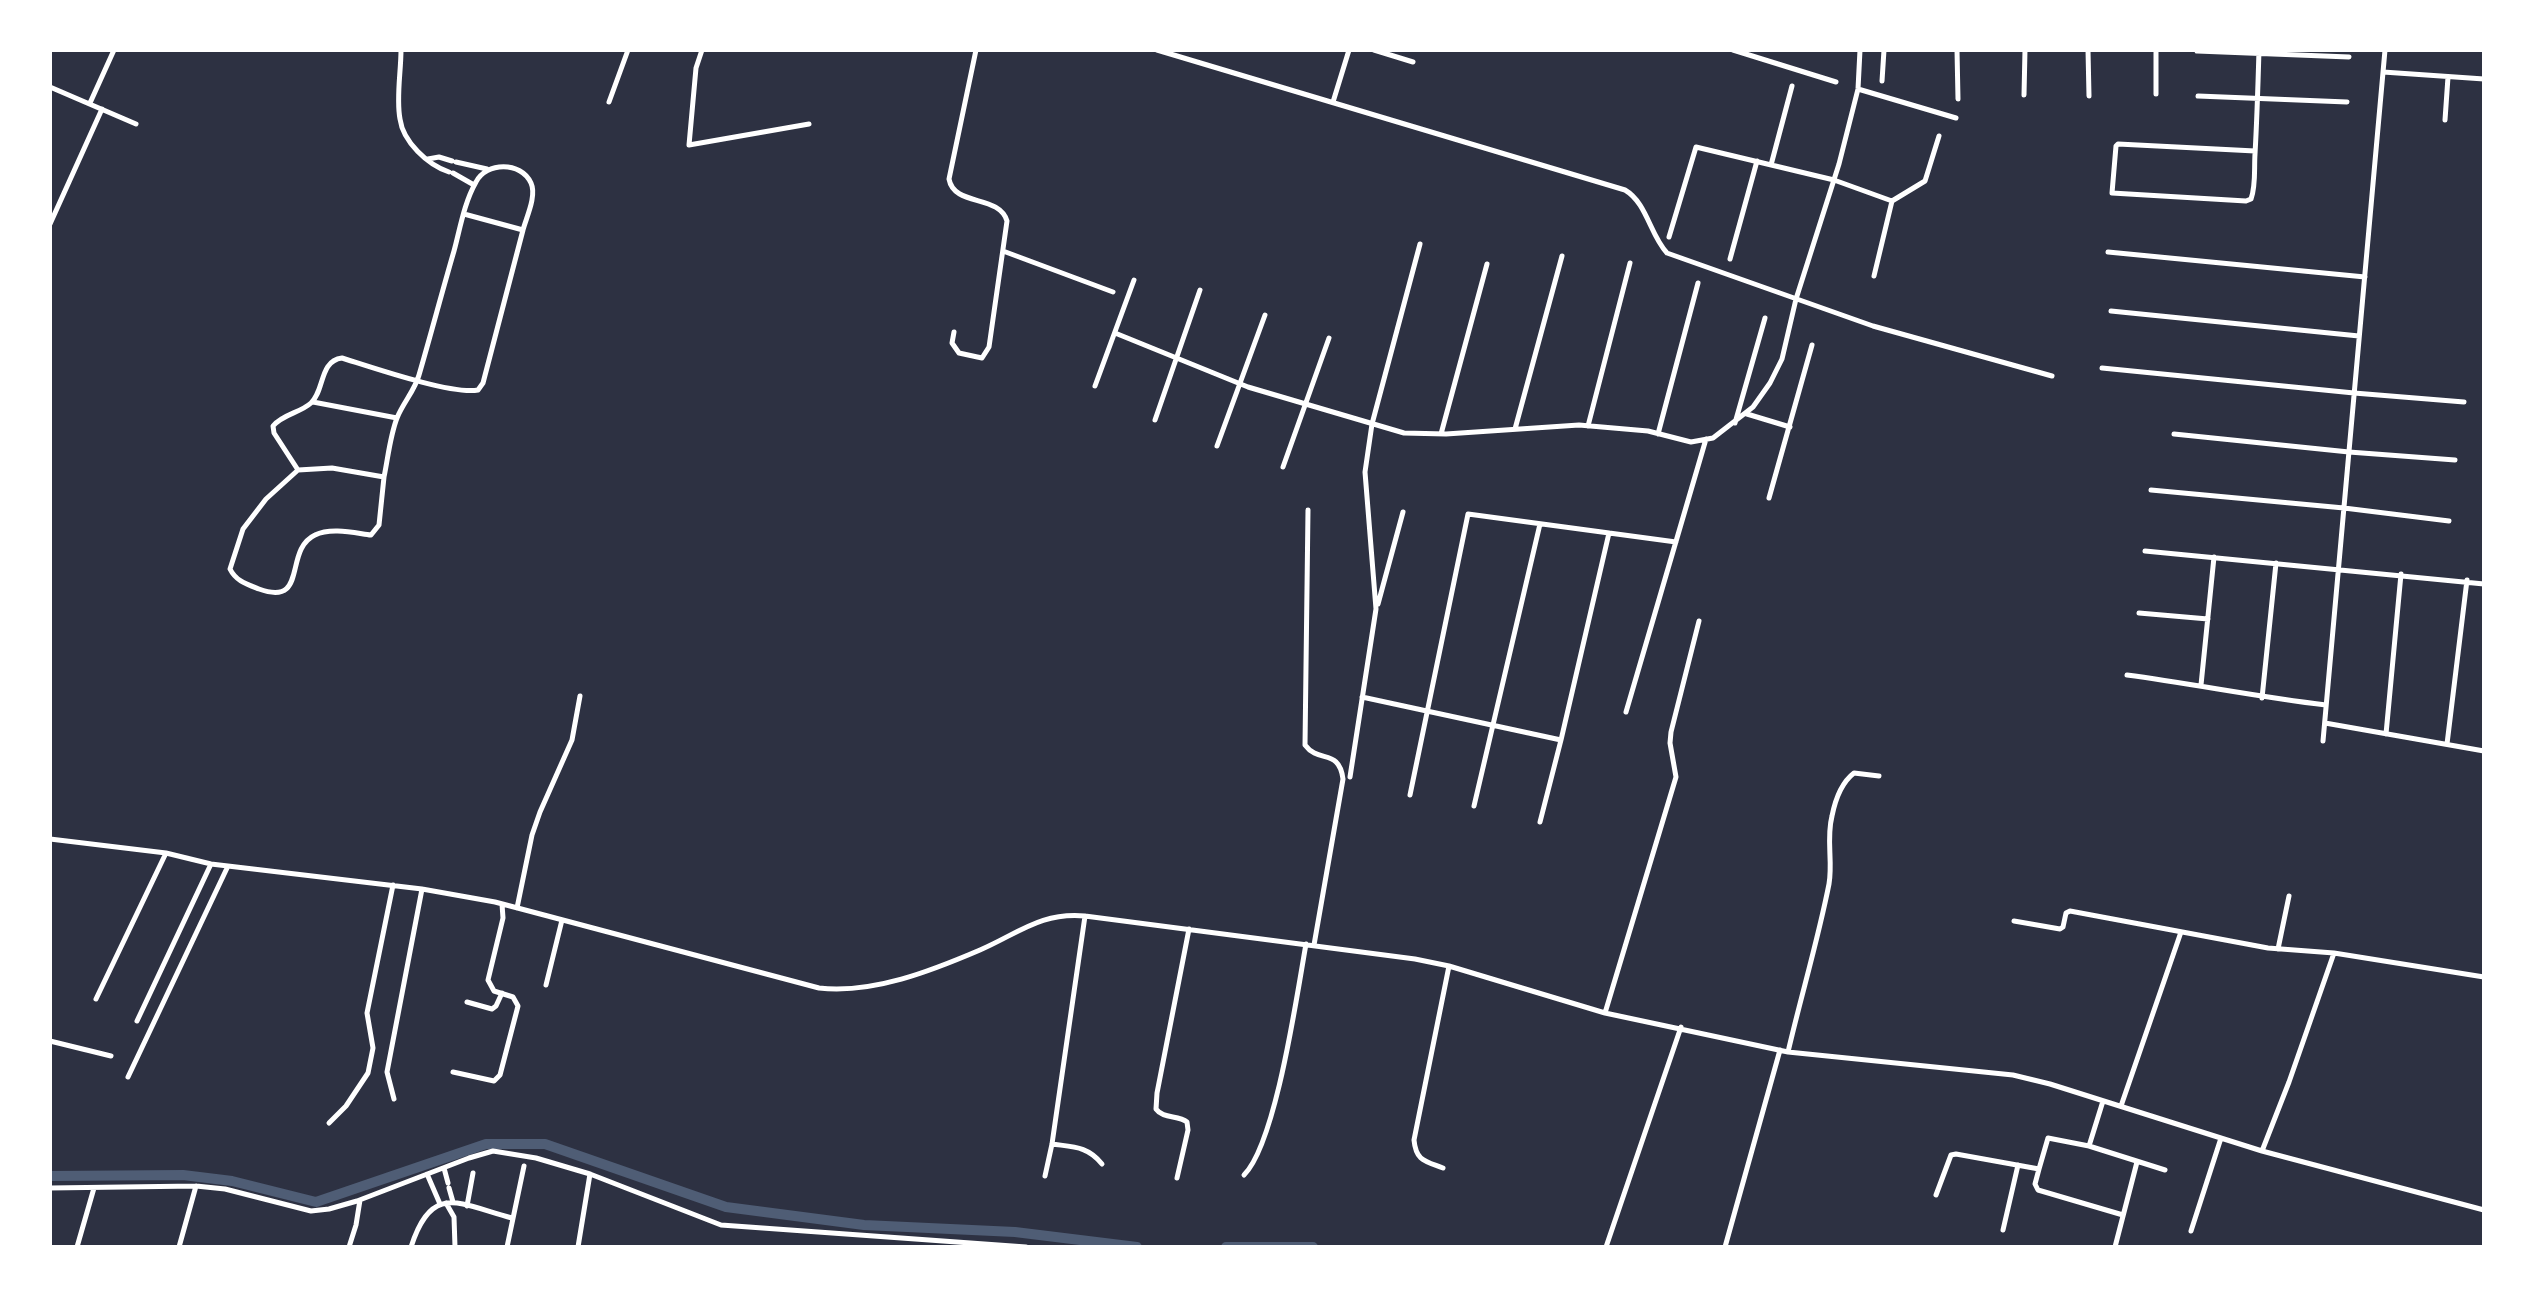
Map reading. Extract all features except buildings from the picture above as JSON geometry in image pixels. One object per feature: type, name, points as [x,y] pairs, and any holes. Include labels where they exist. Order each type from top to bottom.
[{"type":"street","points":[[90,103],[114,50]]},
{"type":"street","points":[[401,50],[400,121],[411,143],[435,167],[474,185]]},
{"type":"street","points":[[609,102],[628,50]]},
{"type":"street","points":[[702,50],[696,68],[689,145],[809,124]]},
{"type":"street","points":[[954,332],[952,343],[959,353],[982,358],[986,354],[1007,221],[998,208],[950,188],[949,179],[976,50]]},
{"type":"street","points":[[1157,50],[1625,190],[1635,196],[1658,244],[1667,253],[1873,326],[2052,376]]},
{"type":"street","points":[[1333,102],[1349,50]]},
{"type":"street","points":[[1374,50],[1413,62]]},
{"type":"street","points":[[1733,50],[1836,82]]},
{"type":"street","points":[[1115,333],[1239,384],[1404,433],[1441,434],[1588,426],[1658,434],[1691,442],[1713,438],[1746,413],[1770,383],[1782,359],[1796,299],[1834,180],[1858,89],[1860,50]]},
{"type":"street","points":[[1882,81],[1884,50]]},
{"type":"street","points":[[1957,50],[1958,99]]},
{"type":"street","points":[[2024,95],[2025,50]]},
{"type":"street","points":[[2088,50],[2089,96]]},
{"type":"street","points":[[2156,50],[2156,94]]},
{"type":"street","points":[[2323,741],[2385,50]]},
{"type":"street","points":[[2197,51],[2349,57]]},
{"type":"street","points":[[2255,151],[2118,144],[2112,193],[2251,199],[2253,195],[2258,100],[2259,52]]},
{"type":"street","points":[[2383,72],[2484,79]]},
{"type":"street","points":[[2445,120],[2448,77]]},
{"type":"street","points":[[1771,165],[1792,86]]},
{"type":"street","points":[[50,87],[136,124]]},
{"type":"street","points":[[1858,89],[1956,118]]},
{"type":"street","points":[[2198,96],[2347,102]]},
{"type":"street","points":[[50,224],[102,109]]},
{"type":"street","points":[[1874,276],[1892,201],[1925,181],[1939,136]]},
{"type":"street","points":[[1669,237],[1696,147],[1834,180],[1892,201]]},
{"type":"street","points":[[427,159],[439,157],[487,169]]},
{"type":"street","points":[[1730,259],[1757,161]]},
{"type":"street","points":[[313,402],[329,364],[334,359],[342,358],[418,380],[469,392],[478,390],[483,383],[533,194],[531,182],[524,175],[499,166],[487,169],[474,185],[418,380],[397,418],[384,477],[379,525],[375,532],[371,535],[316,534],[301,550],[288,588],[281,593],[272,593],[234,578],[230,569],[232,557],[243,529],[266,499],[298,470],[332,468],[384,477]]},
{"type":"street","points":[[464,214],[523,230]]},
{"type":"street","points":[[1376,609],[1365,472],[1372,424],[1420,244]]},
{"type":"street","points":[[1003,251],[1113,292]]},
{"type":"street","points":[[2108,252],[2365,277]]},
{"type":"street","points":[[1515,429],[1562,256]]},
{"type":"street","points":[[1588,426],[1630,263]]},
{"type":"street","points":[[1441,434],[1487,264]]},
{"type":"street","points":[[1095,386],[1134,280]]},
{"type":"street","points":[[1658,434],[1698,283]]},
{"type":"street","points":[[1155,420],[1200,290]]},
{"type":"street","points":[[2111,311],[2359,336]]},
{"type":"street","points":[[1217,446],[1265,315]]},
{"type":"street","points":[[1734,424],[1765,318]]},
{"type":"street","points":[[1283,467],[1329,338]]},
{"type":"street","points":[[1769,498],[1812,345]]},
{"type":"street","points":[[2102,368],[2464,402]]},
{"type":"street","points":[[298,470],[274,433],[273,426],[278,420],[313,402],[397,418]]},
{"type":"street","points":[[1746,413],[1790,427]]},
{"type":"street","points":[[2174,434],[2455,460]]},
{"type":"street","points":[[1626,712],[1706,439]]},
{"type":"street","points":[[2151,490],[2449,521]]},
{"type":"street","points":[[1244,1175],[1254,1164],[1268,1129],[1343,779],[1342,768],[1336,760],[1308,751],[1305,745],[1308,510]]},
{"type":"street","points":[[1350,777],[1376,609],[1403,512]]},
{"type":"street","points":[[1410,795],[1468,514],[1676,542]]},
{"type":"street","points":[[1474,806],[1540,524]]},
{"type":"street","points":[[1540,822],[1609,533]]},
{"type":"street","points":[[2145,551],[2484,584]]},
{"type":"street","points":[[2201,685],[2214,557]]},
{"type":"street","points":[[2262,698],[2276,563]]},
{"type":"street","points":[[2386,734],[2401,574]]},
{"type":"street","points":[[2447,744],[2467,580]]},
{"type":"street","points":[[2139,613],[2208,619]]},
{"type":"street","points":[[1605,1013],[1676,777],[1671,732],[1699,621]]},
{"type":"street","points":[[2127,675],[2201,685],[2262,698],[2326,705]]},
{"type":"street","points":[[517,908],[532,835],[572,740],[580,696]]},
{"type":"street","points":[[1362,697],[1561,740]]},
{"type":"street","points":[[2325,723],[2484,751]]},
{"type":"street","points":[[1788,1052],[1829,884],[1829,839],[1836,801],[1846,779],[1854,773],[1879,776]]},
{"type":"street","points":[[50,839],[166,853],[211,864],[422,889],[501,903],[819,988],[842,990],[868,987],[942,965],[1052,916],[1085,916],[1310,944],[1449,966],[1605,1013],[1788,1052],[2013,1075],[2262,1151],[2484,1210]]},
{"type":"street","points":[[96,999],[166,853]]},
{"type":"street","points":[[137,1021],[211,864]]},
{"type":"street","points":[[128,1077],[228,866]]},
{"type":"street","points":[[329,1123],[346,1106],[368,1073],[373,1048],[367,1013],[393,885]]},
{"type":"street","points":[[394,1099],[387,1072],[422,889]]},
{"type":"street","points":[[2278,949],[2289,896]]},
{"type":"street","points":[[453,1072],[487,1081],[494,1081],[500,1075],[518,1006],[513,997],[490,988],[488,980],[503,918],[501,903]]},
{"type":"street","points":[[2014,921],[2060,929],[2066,913],[2070,911],[2278,949],[2334,953],[2484,977]]},
{"type":"street","points":[[1045,1176],[1085,916]]},
{"type":"street","points":[[546,985],[562,920]]},
{"type":"street","points":[[1177,1178],[1187,1122],[1163,1115],[1156,1109],[1189,929]]},
{"type":"street","points":[[2121,1106],[2181,932]]},
{"type":"street","points":[[2262,1151],[2334,953]]},
{"type":"street","points":[[1443,1168],[1421,1160],[1415,1153],[1414,1140],[1449,966]]},
{"type":"street","points":[[467,1002],[492,1009],[502,993]]},
{"type":"street","points":[[1606,1247],[1681,1027]]},
{"type":"street","points":[[50,1041],[111,1056]]},
{"type":"street","points":[[1725,1247],[1780,1050]]},
{"type":"street","points":[[2089,1146],[2103,1101]]},
{"type":"street","points":[[2123,1215],[2038,1190],[2035,1184],[2045,1141],[2048,1138],[2089,1146],[2165,1170]]},
{"type":"street","points":[[2191,1231],[2221,1138]]},
{"type":"street","points":[[1052,1144],[1083,1148],[1102,1164]]},
{"type":"street","points":[[50,1188],[196,1186],[225,1189],[311,1211],[360,1200],[493,1151],[536,1158],[590,1174],[721,1225],[1026,1247]]},
{"type":"street","points":[[1936,1195],[1951,1155],[2039,1169]]},
{"type":"street","points":[[2115,1247],[2137,1162]]},
{"type":"street","points":[[2003,1230],[2018,1165]]},
{"type":"street","points":[[507,1247],[524,1166]]},
{"type":"street","points":[[444,1168],[449,1185],[446,1203]]},
{"type":"street","points":[[467,1206],[473,1173]]},
{"type":"street","points":[[427,1174],[454,1217],[455,1247]]},
{"type":"street","points":[[578,1247],[590,1174]]},
{"type":"street","points":[[179,1247],[196,1186]]},
{"type":"street","points":[[77,1247],[94,1188]]},
{"type":"street","points":[[349,1247],[360,1200]]},
{"type":"street","points":[[411,1247],[418,1225],[425,1215],[432,1208],[446,1203],[512,1218]]},
{"type":"waterway","points":[[50,1176],[183,1175],[232,1181],[316,1202],[486,1144],[545,1144],[726,1207],[864,1225],[1015,1232],[1137,1247]]},
{"type":"waterway","points":[[1226,1247],[1313,1247]]}]
